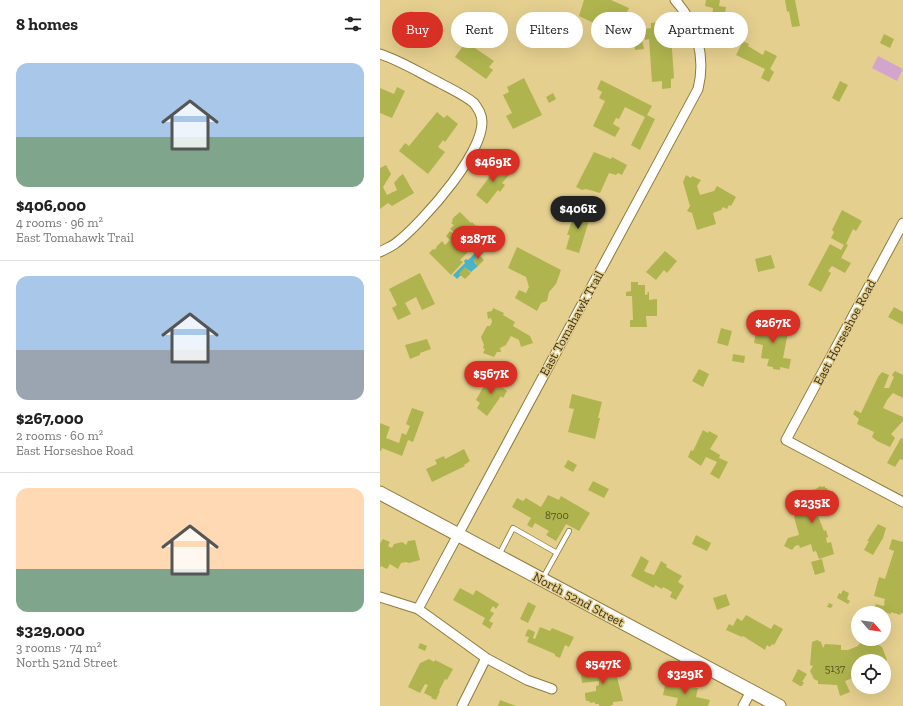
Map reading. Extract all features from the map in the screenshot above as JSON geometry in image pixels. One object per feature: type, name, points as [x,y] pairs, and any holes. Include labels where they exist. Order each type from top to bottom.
[{"type":"street","name":"East Tomahawk Trail","points":[[418,608],[694,97],[700,79],[701,54],[699,41],[693,25],[675,0]]},
{"type":"street","points":[[380,54],[405,65],[460,94],[475,104],[481,115],[483,127],[480,137],[461,171],[453,182],[424,217],[396,243],[380,252]]},
{"type":"street","name":"East Horseshoe Road","points":[[903,223],[786,440],[903,502]]},
{"type":"street","name":"North 52nd Street","points":[[380,493],[779,706]]},
{"type":"street","points":[[380,597],[418,608],[486,658],[527,680],[552,689]]},
{"type":"street","points":[[462,706],[486,658]]},
{"type":"street","points":[[743,706],[751,691]]},
{"type":"lane","points":[[498,556],[513,528],[557,553]]},
{"type":"lane","points":[[542,580],[569,531]]},
{"type":"shaded area","points":[[878,56],[903,69],[897,81],[872,68]]},
{"type":"water","points":[[480,248],[484,252],[474,262],[478,266],[471,272],[467,269],[457,279],[453,275],[465,263],[464,261],[466,259],[468,260]]},
{"type":"building","points":[[584,0],[611,0],[629,8],[627,12],[591,12],[591,22],[583,18],[583,12],[580,12]]},
{"type":"building","points":[[706,0],[720,0],[719,6],[726,7],[725,12],[713,12],[713,8],[705,6]]},
{"type":"building","points":[[785,0],[795,0],[800,26],[792,27]]},
{"type":"building","points":[[651,23],[654,23],[654,48],[672,48],[674,78],[671,79],[671,88],[662,89],[662,81],[652,82],[649,39],[646,40],[646,29],[651,28]]},
{"type":"building","points":[[884,34],[894,39],[890,48],[880,43]]},
{"type":"building","points":[[748,46],[763,55],[765,50],[777,56],[770,69],[774,72],[769,82],[761,78],[765,69],[736,55],[740,48],[748,48]]},
{"type":"building","points":[[462,48],[475,48],[494,61],[489,67],[493,70],[486,79],[455,57]]},
{"type":"building","points":[[635,48],[644,49],[635,50]]},
{"type":"building","points":[[524,78],[542,115],[513,129],[506,116],[512,113],[503,95],[509,92],[507,87]]},
{"type":"building","points":[[601,80],[652,106],[647,115],[655,119],[640,150],[631,145],[645,117],[625,107],[619,119],[616,118],[613,124],[620,128],[615,137],[593,126],[605,101],[599,98],[602,92],[597,89]]},
{"type":"building","points":[[840,81],[848,85],[839,102],[832,98]]},
{"type":"building","points":[[397,87],[405,91],[392,118],[380,113],[380,88],[394,94]]},
{"type":"building","points":[[553,93],[556,99],[549,103],[546,97]]},
{"type":"building","points":[[437,112],[444,118],[447,115],[458,124],[445,142],[443,140],[438,147],[445,152],[428,174],[399,151],[405,143],[409,146]]},
{"type":"building","points":[[594,152],[611,159],[612,157],[627,165],[622,175],[618,173],[616,175],[609,173],[600,193],[586,189],[582,190],[576,187]]},
{"type":"building","points":[[494,162],[510,174],[502,183],[505,185],[500,192],[498,190],[487,204],[476,195],[490,176],[485,173]]},
{"type":"building","points":[[386,165],[391,174],[383,187],[387,195],[397,190],[394,183],[403,174],[414,193],[392,206],[388,203],[380,209],[380,168]]},
{"type":"building","points":[[686,175],[691,178],[692,176],[701,180],[697,186],[700,195],[714,191],[717,186],[736,197],[731,206],[729,205],[727,209],[723,207],[721,210],[713,213],[716,224],[697,230],[692,213],[687,211],[690,206],[683,182]]},
{"type":"building","points":[[576,209],[591,214],[579,253],[566,249],[570,235],[567,235]]},
{"type":"building","points":[[842,210],[862,221],[856,231],[853,229],[846,244],[848,245],[841,258],[851,263],[845,273],[832,266],[828,271],[831,273],[821,292],[808,285],[830,244],[841,250],[844,245],[831,238],[834,232],[832,230]]},
{"type":"building","points":[[460,212],[471,223],[472,222],[476,226],[477,225],[481,229],[471,238],[476,244],[460,260],[463,262],[451,275],[429,253],[433,249],[437,249],[436,247],[442,241],[445,245],[450,240],[446,236],[450,231],[455,235],[456,234],[450,229],[454,225],[451,223],[454,217]]},
{"type":"building","points":[[517,247],[561,270],[556,284],[549,292],[547,301],[541,303],[537,311],[515,298],[519,290],[526,293],[529,287],[526,277],[508,268]]},
{"type":"building","points":[[665,251],[677,261],[667,273],[664,270],[656,280],[646,272]]},
{"type":"building","points":[[479,255],[484,260],[478,266],[473,260]]},
{"type":"building","points":[[771,255],[775,268],[758,272],[755,259]]},
{"type":"building","points":[[465,267],[471,273],[465,279],[459,274]]},
{"type":"building","points":[[420,273],[435,304],[422,310],[416,297],[405,303],[411,314],[398,320],[392,308],[397,305],[389,289]]},
{"type":"building","points":[[631,282],[638,282],[638,285],[645,285],[645,295],[649,292],[649,300],[657,299],[657,316],[646,316],[647,327],[630,327],[630,320],[633,320],[632,296],[626,296],[626,292],[631,291]]},
{"type":"building","points":[[894,307],[903,312],[903,325],[888,317]]},
{"type":"building","points":[[493,308],[504,313],[503,315],[515,322],[513,326],[530,336],[533,343],[521,347],[519,340],[511,336],[506,345],[500,348],[501,352],[497,352],[494,357],[483,353],[485,349],[483,348],[484,345],[481,337],[487,326],[490,326],[492,322],[491,318],[488,319],[487,312],[492,311]]},
{"type":"building","points":[[772,316],[782,318],[779,330],[788,332],[783,358],[791,359],[789,369],[780,367],[780,370],[767,366],[769,359],[761,358],[763,345],[754,343],[757,326],[769,328]]},
{"type":"building","points":[[721,328],[732,331],[728,346],[717,343]]},
{"type":"building","points":[[427,339],[431,349],[410,359],[405,345]]},
{"type":"building","points":[[733,354],[745,356],[744,363],[732,361]]},
{"type":"building","points":[[699,369],[709,374],[703,387],[692,381]]},
{"type":"building","points":[[895,371],[903,375],[903,398],[893,393],[883,408],[903,417],[903,421],[891,434],[895,438],[890,447],[872,437],[874,432],[857,424],[859,419],[853,414],[855,410],[861,413],[878,377],[882,372],[889,375],[884,388],[889,388],[894,377],[892,375]]},
{"type":"building","points":[[498,377],[505,382],[502,387],[507,391],[503,398],[501,396],[487,416],[477,408],[480,403],[476,400],[486,382],[488,383],[490,380],[493,383]]},
{"type":"building","points":[[572,394],[602,402],[595,439],[568,432],[574,409],[569,408]]},
{"type":"building","points":[[412,408],[424,412],[413,442],[408,440],[402,456],[382,448],[380,451],[380,423],[390,427],[386,438],[399,443],[402,433],[406,435],[410,426],[406,424]]},
{"type":"building","points":[[703,430],[708,433],[709,431],[718,436],[710,449],[720,455],[719,458],[728,462],[719,479],[710,474],[717,462],[706,457],[701,466],[688,457],[691,450],[693,451]]},
{"type":"building","points":[[901,438],[903,439],[903,458],[902,460],[900,459],[895,467],[887,463]]},
{"type":"building","points":[[464,449],[470,461],[464,465],[465,466],[432,482],[426,469],[437,464],[435,460],[444,456],[445,459]]},
{"type":"building","points":[[568,460],[577,465],[573,472],[564,467]]},
{"type":"building","points":[[593,481],[609,489],[604,498],[588,490]]},
{"type":"building","points":[[820,486],[825,486],[828,492],[833,491],[836,496],[826,500],[827,506],[820,508],[818,513],[814,515],[815,517],[818,516],[824,531],[826,530],[828,537],[826,538],[827,543],[831,542],[834,554],[819,559],[816,551],[813,552],[811,544],[800,548],[799,545],[795,546],[792,550],[784,546],[788,538],[799,535],[794,517],[809,491]]},
{"type":"building","points":[[548,495],[559,500],[561,496],[590,513],[579,531],[566,524],[556,541],[546,535],[549,531],[535,523],[532,528],[527,525],[531,518],[512,507],[517,498],[523,501],[526,498],[541,507]]},
{"type":"building","points":[[878,524],[886,528],[883,538],[873,555],[864,550],[869,541],[867,541]]},
{"type":"building","points":[[696,535],[711,543],[707,551],[692,544]]},
{"type":"building","points":[[383,539],[390,542],[388,546],[392,548],[394,544],[402,542],[406,545],[408,541],[415,540],[420,560],[409,563],[401,563],[398,569],[390,564],[387,569],[381,566],[380,568],[380,543]]},
{"type":"building","points":[[892,539],[903,542],[903,614],[901,613],[900,615],[891,612],[891,606],[883,606],[885,604],[885,599],[874,596],[879,577],[885,579],[894,551],[889,549]]},
{"type":"building","points":[[641,556],[649,561],[644,571],[648,573],[654,575],[661,561],[667,565],[666,567],[682,576],[678,582],[684,586],[676,600],[670,597],[672,592],[667,589],[663,587],[662,589],[655,585],[654,588],[631,576]]},
{"type":"building","points":[[822,559],[825,572],[815,575],[811,562]]},
{"type":"building","points":[[460,588],[473,595],[476,590],[499,604],[496,609],[493,606],[490,611],[494,613],[489,621],[493,623],[490,629],[482,624],[485,618],[453,600]]},
{"type":"building","points":[[843,590],[849,593],[847,599],[850,601],[848,604],[837,598],[839,593],[841,594]]},
{"type":"building","points":[[726,594],[730,605],[717,610],[713,598]]},
{"type":"building","points":[[528,602],[536,606],[528,623],[520,619]]},
{"type":"building","points":[[829,603],[833,605],[831,608],[827,607]]},
{"type":"building","points":[[746,615],[771,629],[774,624],[783,629],[774,645],[772,644],[770,647],[767,645],[765,650],[743,636],[742,637],[726,630],[729,624],[733,626],[737,618],[742,621]]},
{"type":"building","points":[[540,627],[550,631],[552,628],[574,637],[569,647],[565,645],[560,658],[555,656],[555,654],[527,642],[529,637],[525,636],[528,629],[535,632],[533,638],[535,639]]},
{"type":"building","points":[[817,640],[821,642],[823,648],[825,644],[841,645],[841,650],[848,650],[858,646],[880,646],[885,654],[851,654],[851,679],[845,681],[850,692],[840,696],[837,685],[818,684],[818,681],[814,679],[810,671],[813,666],[810,665],[812,642]]},
{"type":"building","points":[[420,643],[427,646],[425,651],[418,648]]},
{"type":"building","points":[[429,659],[434,662],[435,660],[453,669],[447,680],[445,679],[436,700],[424,693],[428,685],[425,684],[420,693],[408,687],[420,663]]},
{"type":"building","points":[[607,662],[608,670],[612,673],[616,673],[623,701],[613,702],[613,705],[611,706],[599,706],[599,704],[595,704],[595,702],[590,703],[589,701],[586,701],[585,693],[596,691],[596,686],[599,685],[599,681],[582,683],[581,674],[591,672],[590,664]]},
{"type":"building","points":[[631,662],[632,670],[621,671],[620,664]]},
{"type":"building","points":[[798,669],[807,674],[802,682],[804,682],[802,686],[792,681]]},
{"type":"building","points":[[666,681],[698,688],[696,697],[710,700],[708,706],[676,706],[678,698],[663,695]]},
{"type":"building","points":[[500,700],[516,706],[498,706]]}]
